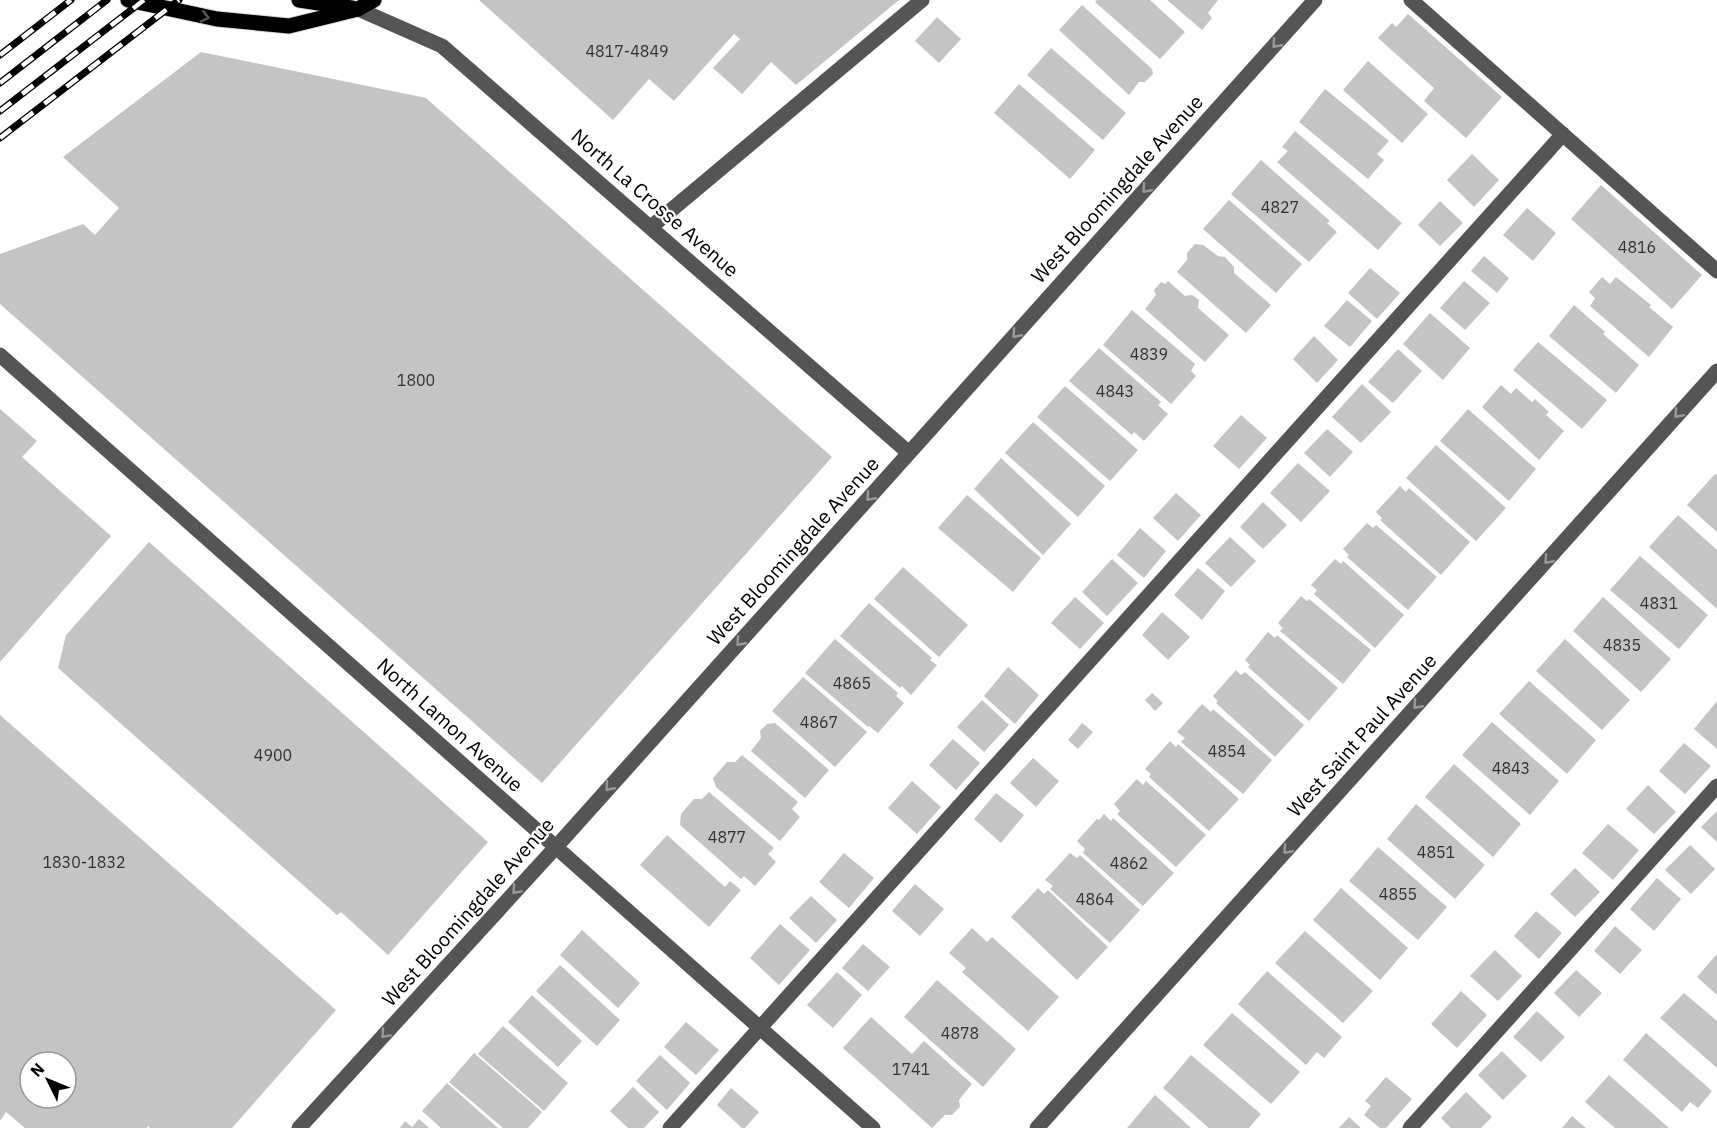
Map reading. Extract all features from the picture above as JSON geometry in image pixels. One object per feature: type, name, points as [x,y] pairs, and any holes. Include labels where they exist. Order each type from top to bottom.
[{"type":"main road","points":[[128,0],[217,19],[289,26],[358,9],[374,0]]},
{"type":"main road","points":[[299,0],[358,9]]},
{"type":"street","points":[[651,227],[922,0]]},
{"type":"street","name":"West Bloomingdale Avenue","points":[[299,1128],[556,847],[1316,0]]},
{"type":"street","points":[[1411,0],[1717,271]]},
{"type":"street","name":"North La Crosse Avenue","points":[[358,9],[442,46],[909,453]]},
{"type":"street","points":[[670,1128],[1563,134]]},
{"type":"street","name":"North Lamon Avenue","points":[[0,354],[873,1128]]},
{"type":"street","name":"West Saint Paul Avenue","points":[[1037,1128],[1717,371]]},
{"type":"street","points":[[1410,1128],[1717,786]]},
{"type":"building","points":[[479,0],[899,0],[796,85],[771,62],[742,94],[713,68],[740,39],[734,34],[674,101],[649,79],[613,120]]},
{"type":"building","points":[[1097,0],[1150,0],[1185,32],[1160,59],[1095,2]]},
{"type":"building","points":[[1167,0],[1218,0],[1208,13],[1212,18],[1202,30]]},
{"type":"building","points":[[1082,5],[1152,69],[1153,74],[1145,82],[1139,82],[1129,95],[1059,30]]},
{"type":"building","points":[[1408,14],[1502,97],[1466,138],[1424,101],[1434,88],[1378,38],[1392,23],[1396,27]]},
{"type":"building","points":[[937,17],[961,39],[939,63],[915,41]]},
{"type":"building","points":[[1051,48],[1126,113],[1103,140],[1027,75]]},
{"type":"building","points":[[201,52],[426,98],[832,457],[542,783],[0,304],[0,254],[83,224],[95,235],[119,208],[63,157]]},
{"type":"building","points":[[1368,61],[1428,114],[1402,143],[1343,90]]},
{"type":"building","points":[[1019,84],[1095,150],[1070,179],[994,113]]},
{"type":"building","points":[[1325,89],[1389,141],[1377,154],[1384,160],[1368,179],[1299,122]]},
{"type":"building","points":[[1295,131],[1402,223],[1378,250],[1277,162],[1288,151],[1282,147]]},
{"type":"building","points":[[1472,154],[1499,180],[1474,207],[1447,180]]},
{"type":"building","points":[[1261,160],[1330,221],[1327,223],[1337,232],[1309,262],[1231,194]]},
{"type":"building","points":[[1601,185],[1702,275],[1672,309],[1571,219]]},
{"type":"building","points":[[1229,200],[1302,264],[1276,293],[1203,229]]},
{"type":"building","points":[[1440,201],[1463,223],[1440,246],[1418,225]]},
{"type":"building","points":[[1527,208],[1556,233],[1533,261],[1503,235]]},
{"type":"building","points":[[1195,244],[1203,245],[1218,256],[1225,257],[1234,267],[1234,273],[1271,305],[1246,333],[1177,272],[1187,260],[1187,253]]},
{"type":"building","points":[[1484,256],[1509,278],[1497,293],[1471,271]]},
{"type":"building","points":[[1370,268],[1400,293],[1377,319],[1348,293]]},
{"type":"building","points":[[1602,277],[1610,284],[1616,277],[1651,305],[1649,307],[1673,327],[1649,357],[1590,306],[1595,298],[1589,292]]},
{"type":"building","points":[[1168,281],[1185,296],[1192,295],[1199,300],[1198,308],[1229,335],[1205,362],[1145,309],[1156,295],[1154,290],[1161,282],[1165,284]]},
{"type":"building","points":[[1464,281],[1490,303],[1465,330],[1440,308]]},
{"type":"building","points":[[1347,300],[1372,321],[1350,347],[1324,326]]},
{"type":"building","points":[[1574,305],[1639,365],[1616,393],[1549,336]]},
{"type":"building","points":[[1132,310],[1195,364],[1191,371],[1196,376],[1171,404],[1103,345]]},
{"type":"building","points":[[1430,313],[1470,348],[1443,380],[1403,344]]},
{"type":"building","points":[[1314,336],[1338,360],[1317,383],[1293,359]]},
{"type":"building","points":[[1538,342],[1607,400],[1582,429],[1513,370]]},
{"type":"building","points":[[1099,348],[1161,402],[1158,405],[1168,414],[1144,441],[1134,432],[1132,435],[1069,381]]},
{"type":"building","points":[[1398,349],[1422,371],[1393,403],[1368,382]]},
{"type":"building","points":[[1362,384],[1391,412],[1361,443],[1332,417]]},
{"type":"building","points":[[1501,385],[1511,394],[1516,388],[1532,402],[1535,399],[1549,412],[1546,415],[1564,431],[1539,460],[1482,407]]},
{"type":"building","points":[[1065,386],[1138,450],[1110,481],[1037,417]]},
{"type":"building","points":[[0,409],[37,441],[22,457],[111,536],[0,662]]},
{"type":"building","points":[[1468,409],[1536,469],[1509,501],[1440,441]]},
{"type":"building","points":[[1241,415],[1267,438],[1239,469],[1213,446]]},
{"type":"building","points":[[1033,422],[1105,486],[1078,517],[1005,453]]},
{"type":"building","points":[[1327,429],[1353,452],[1330,477],[1304,453]]},
{"type":"building","points":[[1436,445],[1506,508],[1476,541],[1406,478]]},
{"type":"building","points":[[1001,458],[1071,524],[1043,555],[974,489]]},
{"type":"building","points":[[1298,463],[1330,491],[1301,522],[1270,493]]},
{"type":"building","points":[[1715,474],[1717,475],[1717,532],[1687,505]]},
{"type":"building","points":[[1400,486],[1406,492],[1409,488],[1470,542],[1441,575],[1380,520],[1382,518],[1376,512]]},
{"type":"building","points":[[1176,493],[1201,515],[1178,541],[1153,518]]},
{"type":"building","points":[[967,495],[1041,558],[1013,592],[938,528]]},
{"type":"building","points":[[1263,502],[1287,525],[1263,549],[1240,527]]},
{"type":"building","points":[[1678,515],[1717,550],[1717,609],[1649,547]]},
{"type":"building","points":[[1367,523],[1373,528],[1376,525],[1437,577],[1408,610],[1347,557],[1349,555],[1343,549]]},
{"type":"building","points":[[1140,528],[1166,551],[1144,578],[1117,555]]},
{"type":"building","points":[[1230,537],[1256,561],[1231,587],[1205,563]]},
{"type":"building","points":[[149,542],[488,842],[388,955],[341,912],[337,915],[58,668],[66,635]]},
{"type":"building","points":[[1640,556],[1708,615],[1679,649],[1610,590]]},
{"type":"building","points":[[1112,559],[1138,583],[1107,616],[1082,592]]},
{"type":"building","points":[[1335,559],[1341,564],[1343,561],[1404,615],[1375,648],[1314,594],[1317,590],[1311,585]]},
{"type":"building","points":[[903,567],[968,625],[939,657],[874,599]]},
{"type":"building","points":[[1198,568],[1225,591],[1202,620],[1174,595]]},
{"type":"building","points":[[1301,596],[1307,601],[1309,599],[1371,650],[1343,684],[1280,631],[1283,628],[1278,623]]},
{"type":"building","points":[[1075,597],[1104,623],[1080,649],[1051,623]]},
{"type":"building","points":[[1603,597],[1671,659],[1641,692],[1573,631]]},
{"type":"building","points":[[869,603],[932,658],[930,660],[937,665],[911,695],[840,636]]},
{"type":"building","points":[[1162,612],[1190,637],[1168,660],[1142,635]]},
{"type":"building","points":[[1268,632],[1275,638],[1277,635],[1338,688],[1309,721],[1248,667],[1250,665],[1245,660]]},
{"type":"building","points":[[835,639],[898,693],[896,696],[904,703],[878,733],[805,673]]},
{"type":"building","points":[[1565,639],[1630,700],[1602,730],[1536,671]]},
{"type":"building","points":[[1008,667],[1039,695],[1015,724],[984,696]]},
{"type":"building","points":[[1236,670],[1241,675],[1245,672],[1304,725],[1275,757],[1216,703],[1218,701],[1213,696]]},
{"type":"building","points":[[803,677],[867,732],[835,767],[772,711]]},
{"type":"building","points":[[1529,681],[1596,740],[1567,774],[1499,714]]},
{"type":"building","points":[[1152,693],[1163,703],[1155,711],[1145,700]]},
{"type":"building","points":[[982,700],[1009,725],[984,752],[957,727]]},
{"type":"building","points":[[1717,701],[1717,749],[1694,729]]},
{"type":"building","points":[[1202,704],[1211,712],[1213,709],[1272,760],[1243,794],[1181,742],[1185,738],[1177,732]]},
{"type":"building","points":[[0,715],[336,1010],[232,1128],[150,1128],[148,1126],[147,1128],[25,1128],[6,1112],[0,1121]]},
{"type":"building","points":[[1492,722],[1559,781],[1530,815],[1462,755]]},
{"type":"building","points":[[775,723],[829,770],[805,798],[751,751],[761,738],[760,731],[767,724]]},
{"type":"building","points":[[1082,723],[1093,732],[1078,749],[1068,740]]},
{"type":"building","points":[[953,739],[980,763],[956,790],[929,765]]},
{"type":"building","points":[[1170,741],[1176,747],[1178,744],[1239,799],[1209,831],[1149,777],[1151,774],[1145,769]]},
{"type":"building","points":[[1684,743],[1711,766],[1685,794],[1659,771]]},
{"type":"building","points":[[742,755],[798,802],[792,809],[800,817],[780,841],[716,787],[713,778],[727,762],[735,762]]},
{"type":"building","points":[[1033,758],[1059,781],[1036,807],[1010,783]]},
{"type":"building","points":[[1454,764],[1521,824],[1493,857],[1425,797]]},
{"type":"building","points":[[1137,779],[1143,785],[1146,781],[1206,835],[1176,867],[1117,814],[1120,811],[1114,804]]},
{"type":"building","points":[[912,781],[941,807],[917,834],[888,808]]},
{"type":"building","points":[[1648,785],[1676,812],[1654,834],[1626,809]]},
{"type":"building","points":[[709,792],[774,848],[768,854],[776,862],[755,886],[744,876],[741,879],[680,825],[681,814],[694,799],[702,799]]},
{"type":"building","points":[[996,793],[1024,815],[1001,843],[974,819]]},
{"type":"building","points":[[1416,804],[1485,865],[1455,899],[1387,839]]},
{"type":"building","points":[[1717,811],[1717,842],[1701,827]]},
{"type":"building","points":[[1104,814],[1111,821],[1113,818],[1174,873],[1143,906],[1083,853],[1085,849],[1077,841]]},
{"type":"building","points":[[1608,824],[1639,850],[1613,880],[1582,853]]},
{"type":"building","points":[[667,835],[725,887],[730,881],[741,890],[709,927],[640,865]]},
{"type":"building","points":[[1690,845],[1715,869],[1691,894],[1665,870]]},
{"type":"building","points":[[1378,847],[1447,907],[1418,940],[1349,881]]},
{"type":"building","points":[[844,853],[874,878],[849,908],[819,882]]},
{"type":"building","points":[[1070,853],[1077,858],[1080,855],[1140,910],[1110,943],[1050,889],[1053,886],[1045,880]]},
{"type":"building","points":[[1575,868],[1600,892],[1575,917],[1550,894]]},
{"type":"building","points":[[1657,878],[1681,899],[1654,931],[1630,909]]},
{"type":"building","points":[[915,884],[944,909],[920,936],[892,911]]},
{"type":"building","points":[[1038,888],[1044,894],[1048,890],[1108,947],[1077,980],[1011,917]]},
{"type":"building","points":[[1341,888],[1408,948],[1380,980],[1313,920]]},
{"type":"building","points":[[811,896],[837,920],[816,943],[789,918]]},
{"type":"building","points":[[1536,911],[1562,933],[1539,959],[1514,936]]},
{"type":"building","points":[[780,924],[810,950],[779,985],[750,958]]},
{"type":"building","points":[[1615,926],[1642,950],[1620,974],[1594,951]]},
{"type":"building","points":[[972,928],[987,942],[992,937],[1059,997],[1028,1031],[962,972],[966,968],[949,953]]},
{"type":"building","points":[[582,930],[640,983],[618,1008],[560,955]]},
{"type":"building","points":[[1305,931],[1373,991],[1343,1023],[1275,963]]},
{"type":"building","points":[[863,944],[890,967],[868,991],[842,968]]},
{"type":"building","points":[[1495,950],[1522,976],[1498,1001],[1470,976]]},
{"type":"building","points":[[1717,954],[1717,995],[1697,977]]},
{"type":"building","points":[[560,965],[620,1020],[597,1046],[536,991]]},
{"type":"building","points":[[1576,970],[1602,993],[1579,1017],[1554,993]]},
{"type":"building","points":[[1267,971],[1342,1037],[1324,1058],[1317,1052],[1306,1065],[1238,1004]]},
{"type":"building","points":[[837,972],[862,995],[833,1028],[807,1005]]},
{"type":"building","points":[[937,980],[1016,1049],[983,1087],[904,1017]]},
{"type":"building","points":[[1461,991],[1487,1015],[1457,1048],[1431,1024]]},
{"type":"building","points":[[1684,993],[1717,1021],[1717,1068],[1660,1018]]},
{"type":"building","points":[[532,995],[582,1041],[558,1067],[508,1022]]},
{"type":"building","points":[[1537,1011],[1565,1037],[1541,1062],[1513,1037]]},
{"type":"building","points":[[1232,1013],[1300,1072],[1271,1104],[1203,1045]]},
{"type":"building","points":[[871,1017],[912,1054],[924,1041],[972,1084],[959,1100],[960,1107],[952,1115],[945,1115],[932,1128],[843,1048]]},
{"type":"building","points":[[686,1022],[719,1050],[696,1075],[664,1047]]},
{"type":"building","points":[[503,1026],[568,1083],[544,1111],[478,1054]]},
{"type":"building","points":[[1646,1033],[1712,1091],[1698,1108],[1690,1102],[1682,1112],[1623,1060]]},
{"type":"building","points":[[1502,1051],[1527,1076],[1503,1100],[1478,1075]]},
{"type":"building","points":[[474,1053],[542,1112],[528,1128],[503,1128],[449,1082]]},
{"type":"building","points":[[660,1055],[690,1083],[667,1110],[636,1081]]},
{"type":"building","points":[[1191,1055],[1261,1114],[1249,1128],[1209,1128],[1163,1088]]},
{"type":"building","points":[[1609,1075],[1669,1128],[1615,1128],[1585,1102]]},
{"type":"building","points":[[1386,1077],[1412,1099],[1386,1128],[1380,1128],[1364,1115],[1371,1106],[1365,1101]]},
{"type":"building","points":[[447,1083],[498,1128],[441,1128],[422,1111]]},
{"type":"building","points":[[633,1087],[659,1112],[644,1128],[628,1128],[610,1111]]},
{"type":"building","points":[[731,1088],[759,1112],[745,1128],[742,1128],[717,1105]]},
{"type":"building","points":[[1466,1092],[1492,1117],[1481,1128],[1451,1128],[1441,1118]]},
{"type":"building","points":[[1155,1095],[1191,1128],[1127,1128]]},
{"type":"building","points":[[1572,1116],[1586,1128],[1562,1128]]},
{"type":"building","points":[[1349,1117],[1361,1128],[1339,1128]]},
{"type":"building","points":[[419,1119],[429,1128],[400,1128],[405,1121],[412,1127]]},
{"type":"railway","points":[[0,55],[71,0]]},
{"type":"railway","points":[[0,83],[107,0]]},
{"type":"railway","points":[[0,111],[144,0]]},
{"type":"railway","points":[[0,138],[179,0]]}]
